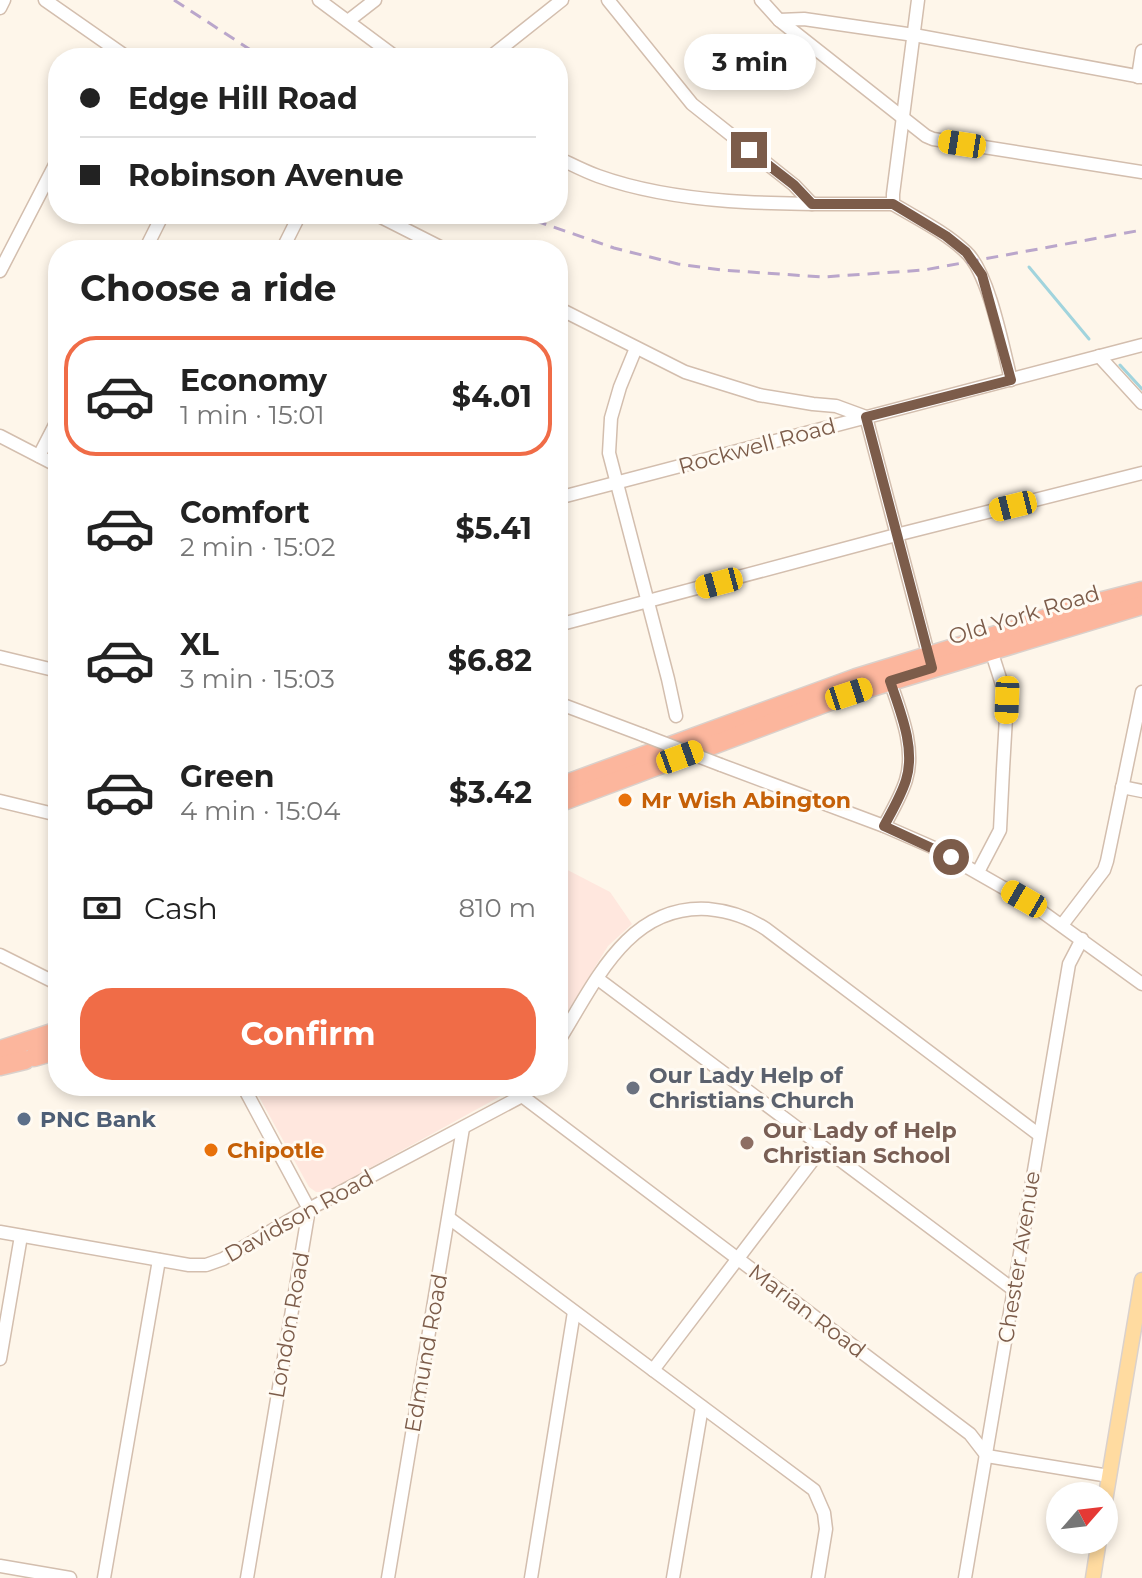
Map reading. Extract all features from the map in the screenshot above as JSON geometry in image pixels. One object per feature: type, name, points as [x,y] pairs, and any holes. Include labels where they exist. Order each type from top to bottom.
[{"type":"highway","name":"Old York Road","points":[[989,644],[1076,608],[1142,591]]},
{"type":"highway","name":"Old York Road","points":[[568,783],[787,702],[989,644],[1142,605]]},
{"type":"highway","name":"Old York Road","points":[[568,799],[890,681],[930,661]]},
{"type":"highway","points":[[0,1050],[48,1034]]},
{"type":"highway","points":[[0,1066],[48,1053]]},
{"type":"main road","points":[[1108,1482],[1142,1280]]},
{"type":"main road","points":[[1093,1578],[1097,1554]]},
{"type":"street","points":[[0,8],[4,0]]},
{"type":"street","points":[[45,0],[105,48]]},
{"type":"street","points":[[319,0],[384,48]]},
{"type":"street","points":[[348,21],[375,0]]},
{"type":"street","points":[[502,48],[562,0]]},
{"type":"street","points":[[608,0],[692,104],[794,185],[812,204]]},
{"type":"street","points":[[761,0],[779,20],[926,136],[1142,172]]},
{"type":"street","points":[[893,204],[918,0]]},
{"type":"street","points":[[779,20],[804,19],[914,35],[1140,77],[1142,51]]},
{"type":"street","points":[[568,163],[596,176],[640,189],[718,200],[893,204],[946,236],[970,257],[982,275],[1011,380]]},
{"type":"street","points":[[0,271],[48,178]]},
{"type":"street","points":[[390,224],[413,240]]},
{"type":"street","points":[[568,313],[685,372],[759,395],[836,406],[866,417],[930,661]]},
{"type":"street","name":"Rockwell Road","points":[[568,495],[1142,345]]},
{"type":"street","points":[[636,348],[611,418],[609,453],[676,716]]},
{"type":"street","points":[[1099,356],[1142,403]]},
{"type":"street","points":[[0,436],[48,461]]},
{"type":"street","points":[[39,456],[48,438]]},
{"type":"street","points":[[568,622],[1142,473]]},
{"type":"street","points":[[978,872],[1000,830],[1007,700],[989,644]]},
{"type":"street","points":[[0,657],[48,669]]},
{"type":"street","points":[[884,826],[907,777],[909,757],[905,727],[890,681]]},
{"type":"street","points":[[1062,925],[1104,870],[1142,692]]},
{"type":"street","points":[[568,707],[932,847],[1030,903],[1142,984]]},
{"type":"street","points":[[1122,787],[1142,791]]},
{"type":"street","points":[[0,801],[48,813]]},
{"type":"street","points":[[568,1026],[615,952],[627,939],[658,918],[677,912],[697,908],[731,913],[748,918],[790,947],[1038,1134]]},
{"type":"street","name":"Chester Avenue","points":[[965,1578],[1069,964],[1082,939]]},
{"type":"street","points":[[0,955],[48,982]]},
{"type":"street","points":[[598,979],[1014,1290]]},
{"type":"street","points":[[248,1096],[309,1209]]},
{"type":"street","name":"Davidson Road","points":[[0,1232],[189,1265],[206,1265],[223,1259],[517,1096]]},
{"type":"street","name":"Marian Road","points":[[532,1096],[737,1259],[970,1434],[987,1456]]},
{"type":"street","name":"Edmund Road","points":[[388,1578],[463,1128]]},
{"type":"street","points":[[653,1370],[822,1148]]},
{"type":"street","name":"London Road","points":[[247,1578],[309,1209]]},
{"type":"street","points":[[449,1218],[814,1490],[824,1513],[826,1529],[818,1578]]},
{"type":"street","points":[[0,1359],[21,1236]]},
{"type":"street","points":[[104,1578],[159,1260]]},
{"type":"street","points":[[531,1578],[574,1312]]},
{"type":"street","points":[[673,1578],[702,1407]]},
{"type":"street","points":[[987,1456],[1109,1476]]},
{"type":"street","points":[[0,1566],[70,1578]]},
{"type":"shaded area","points":[[568,870],[610,892],[632,924],[608,946],[568,1011]]},
{"type":"shaded area","points":[[259,1096],[501,1096],[328,1191],[316,1192],[309,1187]]},
{"type":"waterway","points":[[1029,267],[1089,339]]},
{"type":"waterway","points":[[1120,365],[1142,389]]},
{"type":"railway","points":[[174,0],[248,48]]},
{"type":"railway","points":[[545,224],[614,248],[678,264],[823,277],[924,270],[1142,230]]},
{"type":"place","name":"Mr Wish Abington","points":[[625,800]]},
{"type":"place","name":"Our Lady Help of Christians Church","points":[[633,1088]]},
{"type":"place","name":"PNC Bank","points":[[24,1119]]},
{"type":"place","name":"Our Lady of Help Christian School","points":[[747,1143]]},
{"type":"place","name":"Chipotle","points":[[211,1150]]},
{"type":"route","points":[[749,150],[794,185],[812,204],[893,204],[946,236],[966,252],[982,275],[1011,380],[866,417],[932,668],[890,681],[907,735],[909,757],[907,777],[884,826],[951,857]]}]
